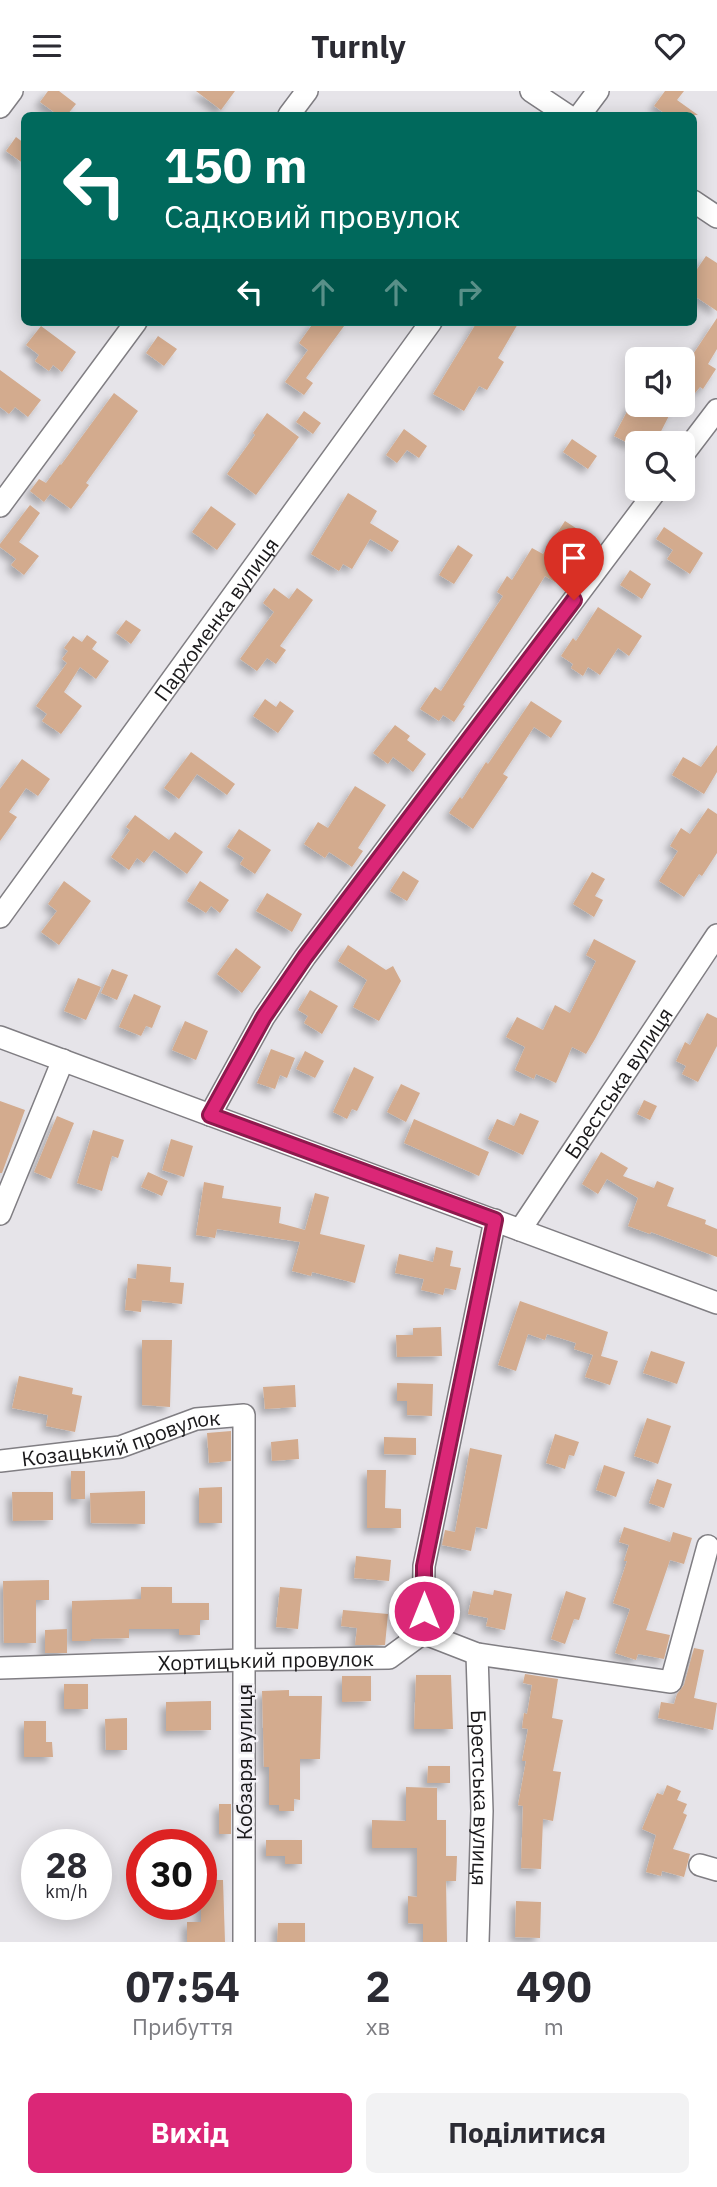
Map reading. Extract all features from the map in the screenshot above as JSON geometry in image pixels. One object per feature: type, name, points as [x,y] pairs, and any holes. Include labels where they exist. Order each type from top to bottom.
[{"type":"street","points":[[0,107],[12,91]]},
{"type":"street","points":[[291,112],[307,91]]},
{"type":"street","points":[[531,91],[562,112]]},
{"type":"street","points":[[582,112],[598,91]]},
{"type":"street","points":[[697,204],[717,217]]},
{"type":"street","points":[[0,506],[133,326]]},
{"type":"street","name":"Пархоменка вулиця","points":[[0,917],[427,326]]},
{"type":"street","points":[[695,441],[715,417]]},
{"type":"street","points":[[210,1115],[264,1017],[305,957],[648,501]]},
{"type":"street","name":"Брестська вулиця","points":[[520,1230],[717,935]]},
{"type":"street","points":[[0,1037],[717,1303]]},
{"type":"street","points":[[0,1214],[64,1060]]},
{"type":"street","points":[[495,1220],[424,1566],[423,1633],[477,1654],[671,1682],[708,1546]]},
{"type":"street","name":"Козацький провулок","points":[[0,1461],[120,1447],[196,1419],[243,1415]]},
{"type":"street","name":"Кобзаря вулиця","points":[[243,1415],[244,1942]]},
{"type":"street","name":"Хортицький провулок","points":[[0,1668],[389,1658],[423,1633]]},
{"type":"street","name":"Брестська вулиця","points":[[477,1654],[482,1811],[478,1942]]},
{"type":"building","points":[[48,91],[59,91],[76,104],[69,112],[54,112],[40,102]]},
{"type":"building","points":[[196,91],[235,91],[221,110]]},
{"type":"building","points":[[665,91],[684,91],[677,100],[694,112],[663,112],[654,106]]},
{"type":"building","points":[[16,137],[21,141],[21,162],[6,151]]},
{"type":"building","points":[[706,256],[717,263],[717,311],[697,298],[697,269]]},
{"type":"building","points":[[717,318],[717,349],[708,364],[716,369],[703,389],[700,387],[695,393],[695,351]]},
{"type":"building","points":[[41,326],[76,352],[62,372],[53,365],[49,371],[35,361],[39,355],[26,345]]},
{"type":"building","points":[[311,326],[344,326],[306,378],[313,383],[304,395],[285,382],[308,350],[299,343]]},
{"type":"building","points":[[475,326],[517,326],[498,358],[504,362],[487,390],[479,386],[464,411],[433,394]]},
{"type":"building","points":[[158,336],[177,349],[164,366],[146,353]]},
{"type":"building","points":[[0,370],[41,400],[28,417],[15,407],[9,414],[0,407]]},
{"type":"building","points":[[114,393],[138,411],[86,483],[89,485],[71,509],[50,494],[44,502],[30,491],[39,479],[46,483]]},
{"type":"building","points":[[304,411],[321,423],[313,434],[296,422]]},
{"type":"building","points":[[267,413],[299,437],[256,495],[227,474]]},
{"type":"building","points":[[625,415],[668,417],[661,431],[625,431],[625,442],[614,436]]},
{"type":"building","points":[[404,429],[427,446],[419,458],[407,450],[397,463],[386,455]]},
{"type":"building","points":[[572,439],[597,456],[588,469],[563,452]]},
{"type":"building","points":[[348,493],[377,511],[370,523],[399,541],[392,552],[370,539],[352,569],[343,564],[339,571],[311,554]]},
{"type":"building","points":[[30,505],[40,513],[19,542],[39,556],[24,575],[11,565],[16,559],[0,547],[0,544]]},
{"type":"building","points":[[211,506],[236,524],[217,550],[192,532]]},
{"type":"building","points":[[565,521],[585,534],[555,582],[545,576],[454,722],[443,715],[439,721],[420,709],[435,687],[441,691],[503,596],[497,592],[507,576],[512,580],[532,548],[543,554]]},
{"type":"building","points":[[664,527],[703,553],[690,574],[667,559],[673,550],[656,539]]},
{"type":"building","points":[[458,545],[473,555],[454,584],[439,575]]},
{"type":"building","points":[[630,570],[651,584],[642,599],[620,585]]},
{"type":"building","points":[[274,588],[289,599],[297,588],[313,600],[280,646],[286,650],[276,664],[267,658],[257,671],[240,659],[274,612],[263,603]]},
{"type":"building","points":[[598,607],[642,636],[629,656],[618,648],[600,675],[588,667],[583,676],[571,668],[573,664],[561,656],[573,638],[576,641]]},
{"type":"building","points":[[126,620],[141,630],[131,644],[116,633]]},
{"type":"building","points":[[87,635],[97,642],[92,649],[109,661],[96,679],[80,667],[64,692],[82,706],[61,734],[42,721],[47,714],[36,706],[67,663],[62,659],[68,651],[64,648],[73,636],[82,642]]},
{"type":"building","points":[[265,699],[276,707],[280,701],[294,711],[278,733],[253,716]]},
{"type":"building","points":[[531,701],[562,721],[551,738],[534,727],[503,774],[508,777],[473,829],[449,813],[460,797],[462,799],[486,762],[488,764]]},
{"type":"building","points":[[395,725],[410,736],[407,740],[426,754],[413,772],[393,757],[388,764],[373,753]]},
{"type":"building","points":[[717,745],[717,772],[704,794],[672,775],[683,757],[701,767]]},
{"type":"building","points":[[191,752],[235,784],[227,795],[197,774],[179,799],[164,788]]},
{"type":"building","points":[[22,759],[50,779],[38,796],[26,788],[9,812],[17,817],[0,841],[0,789]]},
{"type":"building","points":[[355,786],[386,805],[358,848],[363,851],[352,867],[329,852],[325,858],[304,844],[318,822],[328,828]]},
{"type":"building","points":[[708,808],[717,814],[717,853],[684,897],[659,881],[678,851],[670,846],[681,828],[690,834]]},
{"type":"building","points":[[135,815],[169,840],[175,832],[203,852],[187,874],[154,850],[144,863],[137,858],[129,870],[111,857],[130,830],[126,827]]},
{"type":"building","points":[[239,829],[271,850],[255,874],[240,864],[244,858],[227,847]]},
{"type":"building","points":[[403,871],[419,881],[407,901],[390,891]]},
{"type":"building","points":[[592,872],[605,879],[595,896],[603,900],[594,917],[573,904]]},
{"type":"building","points":[[64,881],[91,901],[59,945],[41,932],[57,911],[48,904]]},
{"type":"building","points":[[200,881],[229,900],[220,913],[211,906],[206,913],[187,901]]},
{"type":"building","points":[[267,893],[302,914],[292,932],[256,911]]},
{"type":"building","points":[[594,939],[636,961],[586,1054],[572,1047],[556,1083],[536,1074],[534,1079],[515,1070],[525,1047],[506,1037],[517,1017],[543,1030],[555,1005],[570,1013],[596,961],[586,955]]},
{"type":"building","points":[[348,945],[386,970],[393,966],[401,981],[379,1021],[353,1007],[367,980],[338,961]]},
{"type":"building","points":[[236,948],[261,967],[242,993],[217,974]]},
{"type":"building","points":[[112,969],[128,975],[117,1000],[101,993]]},
{"type":"building","points":[[78,978],[101,987],[86,1020],[64,1011]]},
{"type":"building","points":[[310,990],[338,1006],[322,1034],[304,1023],[308,1016],[298,1010]]},
{"type":"building","points":[[134,994],[161,1006],[152,1028],[146,1026],[141,1036],[119,1027]]},
{"type":"building","points":[[707,1013],[717,1018],[717,1046],[698,1082],[682,1074],[686,1066],[676,1061],[685,1042],[690,1045]]},
{"type":"building","points":[[185,1021],[208,1031],[196,1060],[172,1050]]},
{"type":"building","points":[[271,1049],[295,1058],[287,1078],[280,1075],[275,1089],[257,1083]]},
{"type":"building","points":[[305,1051],[324,1061],[315,1078],[296,1069]]},
{"type":"building","points":[[354,1067],[374,1077],[357,1111],[352,1109],[347,1119],[333,1112]]},
{"type":"building","points":[[401,1084],[420,1093],[406,1122],[387,1112]]},
{"type":"building","points":[[644,1100],[657,1106],[650,1120],[637,1114]]},
{"type":"building","points":[[0,1101],[25,1110],[2,1173],[0,1173]]},
{"type":"building","points":[[520,1113],[539,1121],[523,1155],[488,1139],[497,1119],[514,1126]]},
{"type":"building","points":[[57,1116],[74,1123],[51,1179],[34,1172]]},
{"type":"building","points":[[414,1119],[489,1152],[479,1176],[404,1143]]},
{"type":"building","points":[[93,1130],[124,1140],[118,1158],[112,1156],[102,1191],[77,1183]]},
{"type":"building","points":[[171,1139],[193,1146],[184,1177],[162,1170]]},
{"type":"building","points":[[601,1152],[628,1168],[623,1176],[654,1188],[657,1181],[674,1188],[667,1206],[706,1220],[705,1224],[717,1229],[717,1257],[628,1226],[638,1198],[607,1179],[598,1194],[582,1184]]},
{"type":"building","points":[[148,1172],[168,1181],[162,1196],[141,1187]]},
{"type":"building","points":[[204,1182],[224,1186],[222,1198],[281,1207],[279,1223],[305,1230],[315,1193],[329,1197],[320,1234],[365,1245],[355,1283],[312,1272],[311,1276],[292,1271],[300,1242],[217,1229],[215,1238],[196,1235]]},
{"type":"building","points":[[436,1247],[453,1251],[450,1266],[461,1268],[456,1290],[445,1288],[443,1295],[421,1290],[424,1279],[395,1273],[399,1254],[433,1262]]},
{"type":"building","points":[[137,1264],[171,1267],[170,1282],[184,1283],[182,1304],[142,1300],[141,1312],[125,1310],[128,1278],[136,1279]]},
{"type":"building","points":[[520,1301],[608,1332],[601,1356],[618,1361],[610,1385],[585,1377],[593,1355],[574,1349],[576,1343],[547,1334],[545,1340],[528,1334],[516,1371],[498,1365]]},
{"type":"building","points":[[441,1327],[442,1356],[397,1357],[396,1335],[413,1335],[413,1328]]},
{"type":"building","points":[[142,1340],[172,1340],[170,1407],[142,1405]]},
{"type":"building","points":[[651,1351],[685,1362],[677,1384],[643,1373]]},
{"type":"building","points":[[19,1376],[73,1388],[72,1394],[82,1396],[75,1432],[46,1426],[48,1415],[12,1408]]},
{"type":"building","points":[[397,1383],[433,1384],[432,1416],[407,1415],[407,1401],[397,1401]]},
{"type":"building","points":[[295,1385],[296,1407],[265,1409],[263,1387]]},
{"type":"building","points":[[647,1418],[671,1426],[658,1464],[634,1456]]},
{"type":"building","points":[[231,1431],[231,1461],[209,1463],[207,1433]]},
{"type":"building","points":[[555,1434],[579,1442],[574,1456],[569,1455],[565,1469],[546,1463]]},
{"type":"building","points":[[384,1437],[416,1438],[416,1455],[384,1454]]},
{"type":"building","points":[[298,1439],[299,1459],[272,1461],[271,1442]]},
{"type":"building","points":[[470,1448],[502,1455],[487,1529],[476,1527],[471,1551],[442,1545],[445,1530],[455,1532]]},
{"type":"building","points":[[604,1465],[625,1472],[616,1497],[596,1490]]},
{"type":"building","points":[[367,1470],[386,1470],[385,1508],[401,1509],[401,1528],[367,1528]]},
{"type":"building","points":[[71,1471],[85,1471],[85,1499],[71,1499]]},
{"type":"building","points":[[657,1479],[672,1484],[664,1508],[649,1503]]},
{"type":"building","points":[[222,1487],[222,1523],[199,1523],[199,1488]]},
{"type":"building","points":[[145,1491],[145,1524],[91,1523],[90,1493]]},
{"type":"building","points":[[12,1492],[53,1492],[53,1520],[13,1521]]},
{"type":"building","points":[[624,1527],[670,1542],[673,1532],[692,1538],[684,1564],[670,1560],[646,1630],[670,1635],[664,1659],[638,1654],[636,1660],[615,1653],[630,1609],[613,1603],[627,1561],[624,1561],[629,1545],[619,1542]]},
{"type":"building","points":[[356,1556],[391,1560],[389,1581],[354,1578]]},
{"type":"building","points":[[49,1580],[49,1600],[36,1600],[36,1643],[4,1643],[3,1581]]},
{"type":"building","points":[[141,1587],[172,1587],[172,1603],[209,1603],[209,1620],[200,1620],[200,1635],[179,1635],[179,1629],[129,1629],[129,1638],[72,1641],[72,1601],[141,1599]]},
{"type":"building","points":[[280,1587],[302,1589],[298,1629],[276,1627]]},
{"type":"building","points":[[494,1590],[512,1594],[505,1630],[486,1626],[488,1618],[468,1614],[473,1591],[493,1595]]},
{"type":"building","points":[[566,1591],[586,1598],[579,1620],[574,1619],[565,1644],[551,1639]]},
{"type":"building","points":[[343,1610],[388,1614],[385,1645],[355,1645],[357,1628],[341,1626]]},
{"type":"building","points":[[67,1629],[67,1653],[45,1653],[45,1630]]},
{"type":"building","points":[[694,1648],[704,1650],[694,1698],[717,1703],[713,1730],[658,1718],[661,1702],[674,1704],[684,1685]]},
{"type":"building","points":[[525,1674],[558,1679],[552,1718],[563,1720],[553,1771],[561,1772],[553,1821],[543,1819],[541,1869],[521,1868],[523,1806],[518,1805],[526,1761],[522,1761],[528,1729],[522,1728],[532,1685],[523,1683]]},
{"type":"building","points":[[416,1675],[451,1675],[453,1729],[414,1729]]},
{"type":"building","points":[[342,1676],[371,1676],[371,1701],[342,1702]]},
{"type":"building","points":[[64,1684],[88,1684],[88,1709],[64,1709]]},
{"type":"building","points":[[289,1690],[289,1696],[322,1696],[320,1759],[300,1759],[300,1800],[294,1799],[294,1811],[279,1811],[279,1805],[269,1805],[269,1767],[264,1767],[262,1691]]},
{"type":"building","points":[[211,1701],[211,1730],[166,1731],[166,1702]]},
{"type":"building","points":[[127,1718],[127,1750],[106,1750],[105,1719]]},
{"type":"building","points":[[24,1721],[46,1721],[46,1742],[52,1742],[53,1757],[24,1757]]},
{"type":"building","points":[[428,1766],[450,1766],[450,1783],[427,1783]]},
{"type":"building","points":[[667,1785],[681,1791],[677,1800],[687,1804],[683,1813],[687,1815],[673,1849],[690,1854],[684,1877],[662,1871],[661,1876],[646,1872],[656,1835],[642,1829],[657,1793],[663,1795]]},
{"type":"building","points":[[406,1787],[437,1788],[437,1820],[446,1820],[446,1856],[457,1856],[456,1881],[446,1881],[447,1942],[423,1942],[423,1924],[408,1923],[408,1896],[417,1897],[417,1848],[372,1848],[372,1820],[406,1821]]},
{"type":"building","points":[[219,1804],[231,1804],[231,1834],[219,1834]]},
{"type":"building","points":[[266,1840],[302,1840],[302,1864],[285,1864],[285,1856],[266,1856]]},
{"type":"building","points":[[217,1880],[223,1880],[225,1942],[187,1942],[187,1922],[217,1920]]},
{"type":"building","points":[[516,1901],[541,1902],[540,1938],[515,1937]]},
{"type":"building","points":[[278,1923],[305,1923],[305,1942],[277,1942]]},
{"type":"route","points":[[424,1611],[424,1566],[495,1220],[210,1115],[264,1017],[305,957],[574,600]]}]
